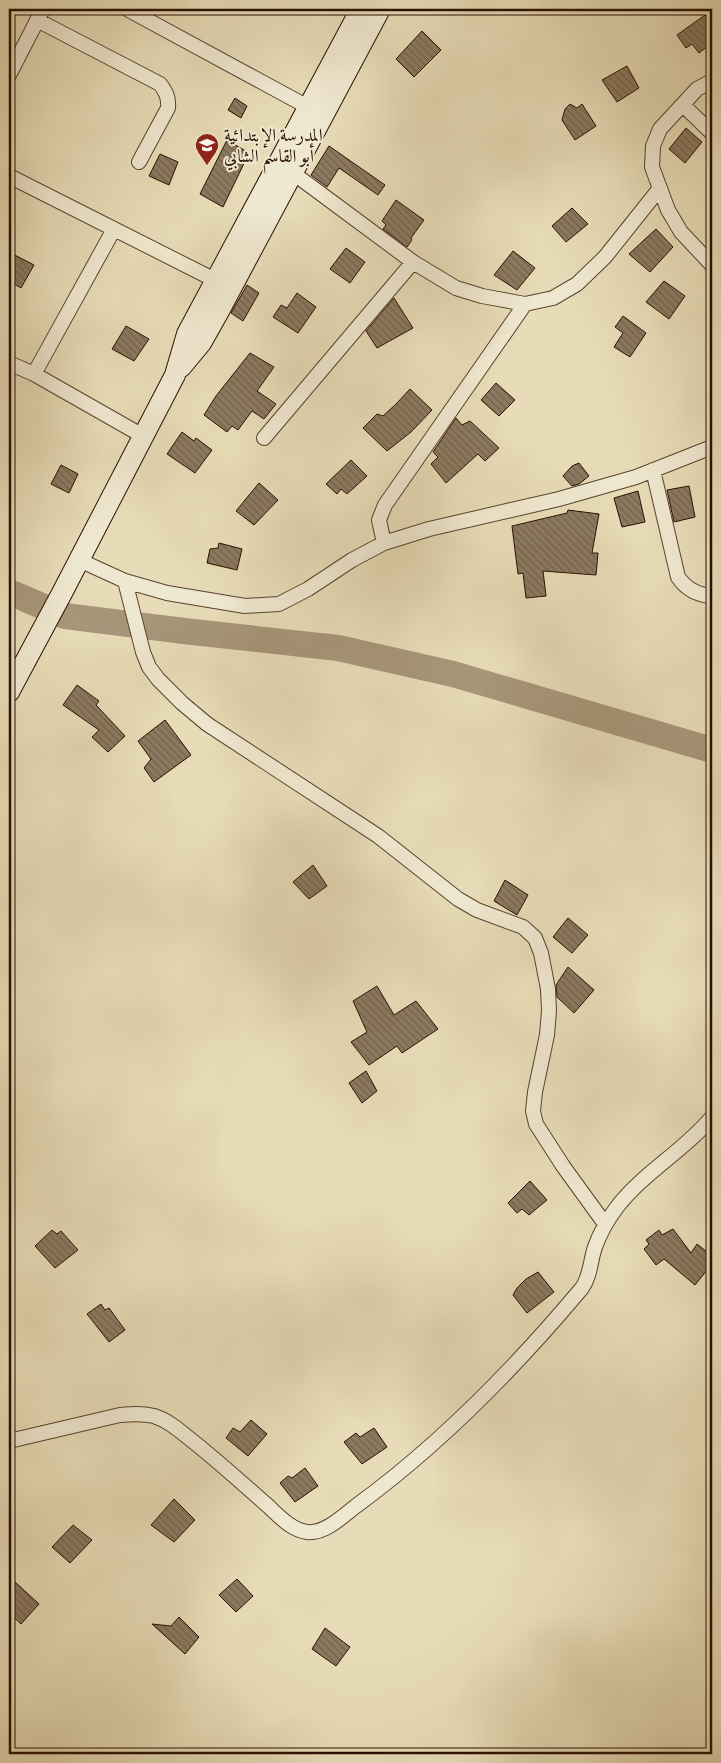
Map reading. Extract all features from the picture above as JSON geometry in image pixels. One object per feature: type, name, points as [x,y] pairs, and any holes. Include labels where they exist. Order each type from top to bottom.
[{"type":"main road","points":[[9,692],[175,375],[187,334],[361,9]]},
{"type":"main road","points":[[175,375],[201,343],[380,9]]},
{"type":"street","points":[[127,9],[308,107]]},
{"type":"street","points":[[11,66],[40,12],[160,84],[166,93],[168,108],[139,162]]},
{"type":"street","points":[[712,81],[697,89],[660,128],[653,146],[652,167],[668,210],[681,232],[712,265]]},
{"type":"street","points":[[683,105],[712,134]]},
{"type":"street","points":[[293,173],[413,262],[456,288],[482,296],[525,304],[553,298],[577,284],[605,258],[660,188]]},
{"type":"street","points":[[9,176],[215,280]]},
{"type":"street","points":[[34,374],[114,229]]},
{"type":"street","points":[[264,438],[413,262]]},
{"type":"street","points":[[384,543],[379,520],[384,505],[525,304]]},
{"type":"street","points":[[9,362],[34,374],[143,436]]},
{"type":"street","points":[[79,560],[125,581],[167,593],[245,606],[279,604],[308,589],[352,560],[384,543],[429,529],[559,499],[636,477],[712,447]]},
{"type":"street","points":[[653,470],[678,577],[684,586],[694,592],[712,596]]},
{"type":"street","points":[[125,581],[143,652],[149,667],[182,703],[208,724],[378,836],[458,899],[477,910],[523,927],[535,938],[541,953],[548,989],[549,1012],[547,1035],[535,1092],[533,1111],[536,1124],[605,1224]]},
{"type":"street","points":[[9,1441],[120,1415],[138,1413],[154,1416],[171,1424],[197,1444],[285,1521],[297,1529],[308,1532],[318,1531],[334,1523],[434,1444],[496,1383],[582,1288],[588,1279],[595,1248],[605,1224],[633,1187],[674,1155],[712,1117]]},
{"type":"building","points":[[712,10],[712,43],[699,53],[692,44],[686,48],[677,35]]},
{"type":"building","points":[[422,31],[441,50],[414,77],[396,59]]},
{"type":"building","points":[[627,66],[639,88],[617,102],[602,80]]},
{"type":"building","points":[[235,98],[247,106],[241,118],[228,110]]},
{"type":"building","points":[[570,104],[577,108],[582,104],[596,126],[575,140],[562,120],[565,109]]},
{"type":"building","points":[[686,128],[702,142],[685,163],[669,149]]},
{"type":"building","points":[[227,140],[249,153],[223,207],[200,194]]},
{"type":"building","points":[[329,146],[385,185],[378,195],[339,168],[327,187],[311,175]]},
{"type":"building","points":[[160,154],[178,162],[169,185],[149,176]]},
{"type":"building","points":[[396,200],[424,220],[407,247],[383,229],[386,225],[382,221]]},
{"type":"building","points":[[572,208],[588,224],[566,242],[552,226]]},
{"type":"building","points":[[656,229],[673,247],[650,272],[629,254]]},
{"type":"building","points":[[346,248],[365,262],[350,283],[330,269]]},
{"type":"building","points":[[513,251],[535,268],[517,290],[494,275]]},
{"type":"building","points":[[9,252],[34,265],[21,288],[9,281]]},
{"type":"building","points":[[664,281],[685,296],[669,319],[646,302]]},
{"type":"building","points":[[247,285],[259,293],[243,321],[231,313]]},
{"type":"building","points":[[297,293],[316,307],[298,333],[273,317],[281,305],[287,308]]},
{"type":"building","points":[[394,298],[413,328],[377,348],[366,331]]},
{"type":"building","points":[[623,316],[646,333],[630,357],[614,347],[623,333],[615,327]]},
{"type":"building","points":[[126,326],[149,339],[134,361],[112,349]]},
{"type":"building","points":[[250,353],[274,367],[257,391],[276,404],[264,419],[252,411],[238,430],[232,426],[227,432],[204,415],[216,396]]},
{"type":"building","points":[[496,383],[515,400],[499,416],[481,400]]},
{"type":"building","points":[[410,389],[432,410],[411,432],[387,451],[363,428],[377,414],[383,416]]},
{"type":"building","points":[[456,418],[462,425],[470,421],[499,448],[485,461],[478,454],[446,483],[431,464],[438,457],[433,452]]},
{"type":"building","points":[[182,432],[194,441],[196,438],[212,450],[195,473],[167,454]]},
{"type":"building","points":[[351,460],[367,476],[347,494],[341,489],[337,494],[326,484]]},
{"type":"building","points":[[579,463],[589,476],[579,484],[572,486],[563,476],[572,466]]},
{"type":"building","points":[[61,465],[78,474],[69,493],[51,484]]},
{"type":"building","points":[[259,483],[278,500],[254,525],[236,511]]},
{"type":"building","points":[[689,486],[695,517],[674,522],[667,490]]},
{"type":"building","points":[[638,491],[645,522],[622,527],[614,498]]},
{"type":"building","points":[[568,510],[599,514],[592,553],[598,553],[596,575],[543,571],[546,596],[526,598],[523,573],[518,574],[512,526],[567,513]]},
{"type":"building","points":[[219,543],[242,549],[237,570],[207,563],[210,549],[218,548]]},
{"type":"building","points":[[77,685],[99,701],[96,705],[125,736],[108,752],[92,737],[99,730],[63,705]]},
{"type":"building","points":[[165,720],[191,755],[154,782],[144,768],[151,759],[138,741]]},
{"type":"building","points":[[313,865],[327,886],[309,899],[293,882]]},
{"type":"building","points":[[505,880],[528,895],[517,915],[494,901]]},
{"type":"building","points":[[568,918],[588,935],[572,953],[553,937]]},
{"type":"building","points":[[568,967],[594,990],[574,1013],[557,997],[556,985]]},
{"type":"building","points":[[377,986],[394,1015],[416,1001],[438,1029],[402,1053],[397,1046],[369,1065],[351,1042],[367,1032],[353,1001]]},
{"type":"building","points":[[366,1071],[377,1091],[362,1103],[349,1083]]},
{"type":"building","points":[[530,1181],[547,1200],[529,1215],[522,1209],[517,1213],[508,1203]]},
{"type":"building","points":[[673,1229],[691,1253],[697,1244],[712,1256],[712,1264],[695,1285],[664,1259],[656,1265],[644,1249],[649,1244],[646,1240],[659,1230],[662,1235]]},
{"type":"building","points":[[52,1230],[57,1234],[61,1231],[78,1250],[55,1268],[35,1246]]},
{"type":"building","points":[[538,1272],[554,1292],[527,1313],[513,1295],[526,1279]]},
{"type":"building","points":[[101,1304],[105,1310],[109,1308],[125,1330],[109,1342],[87,1314]]},
{"type":"building","points":[[251,1420],[267,1434],[248,1456],[226,1438],[233,1428],[240,1432]]},
{"type":"building","points":[[374,1428],[387,1447],[362,1464],[344,1442],[356,1433],[360,1437]]},
{"type":"building","points":[[305,1468],[318,1486],[295,1502],[280,1483],[288,1476],[292,1478]]},
{"type":"building","points":[[174,1499],[195,1520],[174,1542],[151,1525]]},
{"type":"building","points":[[73,1525],[92,1540],[70,1563],[52,1547]]},
{"type":"building","points":[[237,1579],[253,1596],[236,1612],[219,1595]]},
{"type":"building","points":[[14,1581],[39,1604],[21,1624],[9,1613],[9,1587]]},
{"type":"building","points":[[179,1617],[199,1637],[185,1654],[152,1624],[171,1626]]},
{"type":"building","points":[[325,1628],[350,1647],[336,1666],[312,1649]]},
{"type":"waterway","points":[[9,594],[14,594],[65,616],[338,648],[453,674],[712,750]]},
{"type":"place","name":"المدرسة الإبتدائية أبو القاسم الشابي","points":[[207,166]]}]
